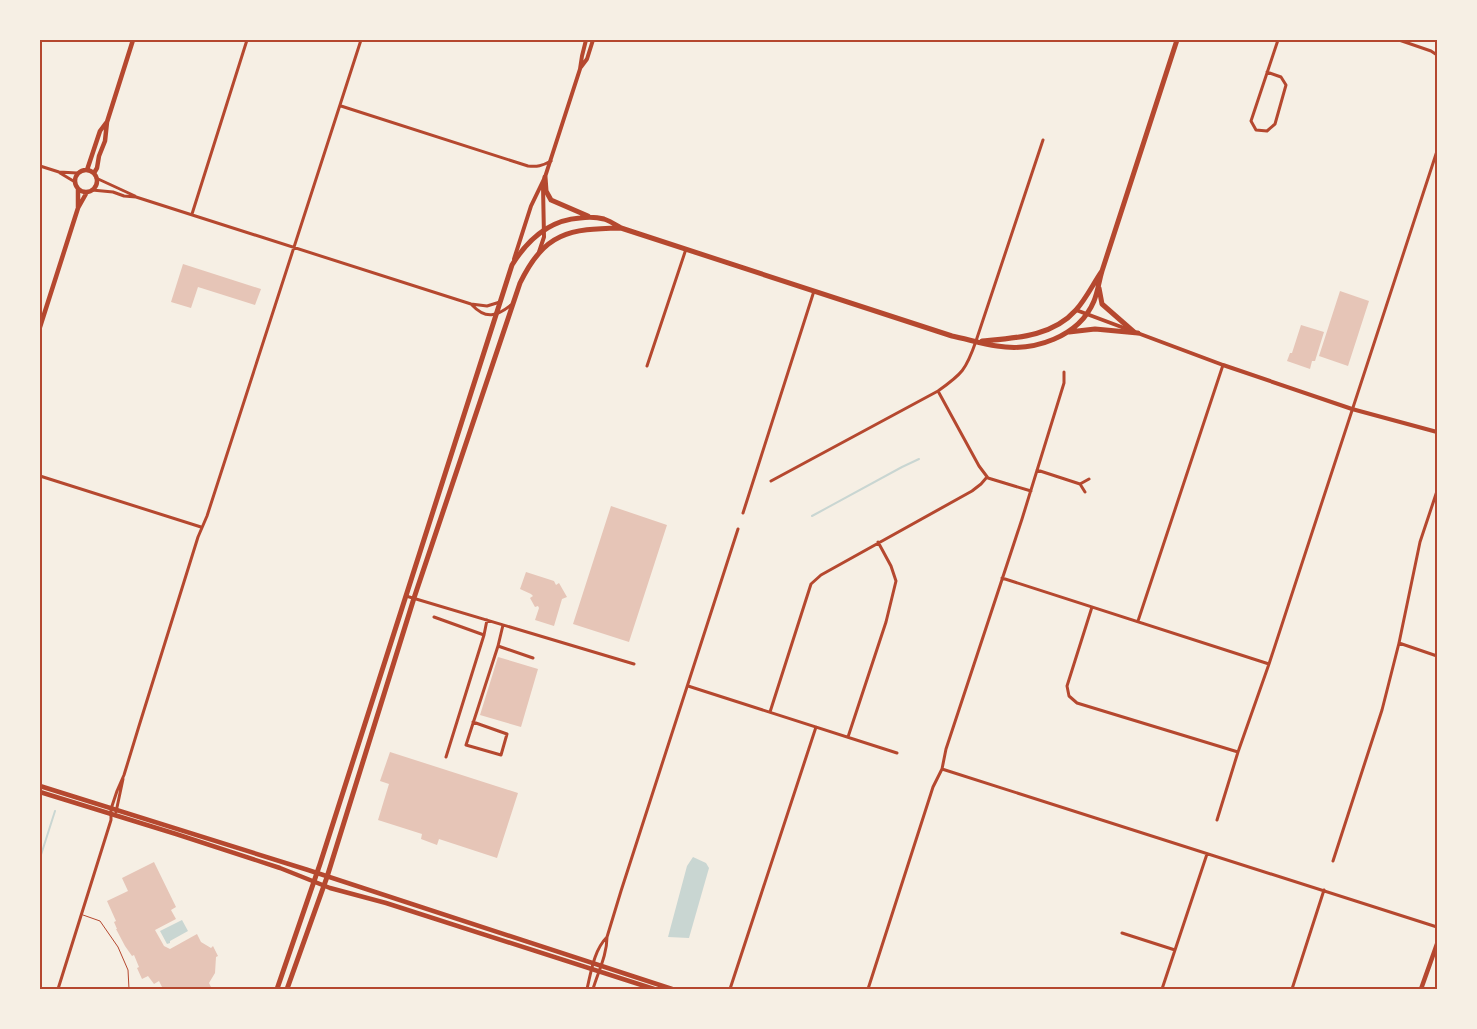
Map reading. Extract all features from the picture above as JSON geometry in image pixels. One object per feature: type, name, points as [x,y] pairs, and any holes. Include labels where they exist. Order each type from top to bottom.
[{"type":"main road","points":[[40,327],[78,208],[96,185],[95,176],[105,140],[106,123],[133,40]]},
{"type":"main road","points":[[278,989],[512,265],[526,245],[544,229],[566,219],[604,219],[621,228],[952,336],[997,346],[1014,347],[1045,342],[1067,332],[1080,323],[1094,302],[1102,271],[1177,40]]},
{"type":"main road","points":[[86,170],[100,131],[106,123]]},
{"type":"main road","points":[[78,208],[78,189],[75,182],[77,173],[86,170]]},
{"type":"main road","points":[[86,170],[95,176]]},
{"type":"main road","points":[[545,177],[546,191],[551,200],[593,218]]},
{"type":"main road","points":[[78,189],[90,191]]},
{"type":"main road","points":[[287,989],[328,877],[414,598],[512,305],[527,269],[538,253],[554,241],[574,231],[593,228],[621,228]]},
{"type":"main road","points":[[976,341],[1037,334],[1053,328],[1076,310],[1102,271]]},
{"type":"main road","points":[[1098,285],[1102,304],[1136,332]]},
{"type":"main road","points":[[1067,332],[1095,329],[1136,332]]},
{"type":"main road","points":[[40,786],[316,873],[593,966],[599,971],[654,989]]},
{"type":"main road","points":[[40,792],[112,816],[176,834],[324,885],[593,966],[601,965],[672,989]]},
{"type":"main road","points":[[1422,989],[1437,944]]},
{"type":"street","points":[[192,214],[247,40]]},
{"type":"street","points":[[58,989],[112,816],[111,809],[124,775],[201,527],[207,516],[361,40]]},
{"type":"street","points":[[512,265],[531,206],[545,177],[580,69],[586,40]]},
{"type":"street","points":[[580,69],[588,59],[594,40]]},
{"type":"street","points":[[1267,72],[1281,78],[1286,84],[1275,124],[1267,131],[1256,130],[1251,121],[1267,72],[1278,40]]},
{"type":"street","points":[[1399,40],[1431,50],[1437,55]]},
{"type":"street","points":[[341,106],[528,166],[543,166],[550,161]]},
{"type":"street","points":[[771,481],[938,391],[960,375],[966,368],[1043,140]]},
{"type":"street","points":[[1218,820],[1238,752],[1269,664],[1437,151]]},
{"type":"street","points":[[40,166],[59,172],[77,173]]},
{"type":"street","points":[[59,172],[75,182]]},
{"type":"street","points":[[95,176],[136,197],[471,304],[487,306],[500,302]]},
{"type":"street","points":[[538,253],[544,237],[543,183]]},
{"type":"street","points":[[90,191],[113,192],[124,196],[136,197]]},
{"type":"street","points":[[648,366],[686,249]]},
{"type":"street","points":[[743,514],[814,291]]},
{"type":"street","points":[[471,304],[476,310],[496,316],[512,305]]},
{"type":"street","points":[[1076,310],[1223,365],[1352,409],[1437,432]]},
{"type":"street","points":[[1138,621],[1223,365]]},
{"type":"street","points":[[868,989],[933,787],[942,769],[946,749],[1031,491],[1064,383],[1064,372]]},
{"type":"street","points":[[938,391],[987,477],[1031,491]]},
{"type":"street","points":[[1037,470],[1080,484],[1085,492]]},
{"type":"street","points":[[40,476],[201,527]]},
{"type":"street","points":[[770,712],[812,584],[821,575],[972,491],[987,477]]},
{"type":"street","points":[[1080,484],[1089,479]]},
{"type":"street","points":[[1333,861],[1382,710],[1399,643],[1420,542],[1437,491]]},
{"type":"street","points":[[593,989],[607,944],[607,937],[738,529]]},
{"type":"street","points":[[848,737],[886,622],[896,581],[878,542]]},
{"type":"street","points":[[1002,578],[1269,664]]},
{"type":"street","points":[[405,596],[634,664]]},
{"type":"street","points":[[1092,607],[1067,686],[1070,696],[1078,703],[1238,752]]},
{"type":"street","points":[[434,617],[484,635]]},
{"type":"street","points":[[446,757],[488,620]]},
{"type":"street","points":[[473,722],[507,734],[501,755],[466,745],[473,722],[498,646],[503,625]]},
{"type":"street","points":[[1399,643],[1437,656]]},
{"type":"street","points":[[498,646],[533,658]]},
{"type":"street","points":[[688,686],[897,753]]},
{"type":"street","points":[[730,989],[816,727]]},
{"type":"street","points":[[942,769],[1437,927]]},
{"type":"street","points":[[112,816],[117,811],[124,775]]},
{"type":"street","points":[[1162,989],[1206,854]]},
{"type":"street","points":[[1292,989],[1324,890]]},
{"type":"street","points":[[1122,933],[1175,950]]},
{"type":"street","points":[[587,989],[602,942],[607,937]]},
{"type":"lane","points":[[82,914],[100,921],[118,947],[128,970],[130,989]]},
{"type":"shaded area","points":[[693,857],[706,863],[709,868],[689,938],[668,937],[687,866]]},
{"type":"shaded area","points":[[182,920],[188,931],[167,944],[160,931]]},
{"type":"building","points":[[183,264],[261,289],[255,305],[198,287],[191,308],[171,302]]},
{"type":"building","points":[[1340,291],[1369,301],[1348,366],[1319,356]]},
{"type":"building","points":[[1301,325],[1324,332],[1315,361],[1312,361],[1310,369],[1287,361],[1290,353],[1292,353]]},
{"type":"building","points":[[611,506],[667,525],[629,642],[573,624]]},
{"type":"building","points":[[526,572],[554,581],[556,585],[559,583],[567,597],[562,599],[554,626],[535,620],[539,608],[538,606],[535,607],[530,598],[533,596],[531,594],[520,589]]},
{"type":"building","points":[[498,657],[538,669],[521,727],[480,715]]},
{"type":"building","points":[[390,752],[518,793],[497,858],[439,839],[437,845],[421,839],[422,834],[378,820],[389,784],[380,781]]},
{"type":"building","points":[[154,862],[176,907],[171,910],[176,919],[155,930],[164,946],[170,949],[197,934],[201,942],[211,948],[213,946],[218,956],[216,957],[215,973],[209,983],[212,989],[163,989],[159,981],[154,984],[148,976],[142,979],[134,955],[132,956],[125,946],[116,929],[114,922],[116,921],[107,901],[128,891],[122,878]]},
{"type":"waterway","points":[[812,516],[919,459]]},
{"type":"waterway","points":[[40,858],[55,811]]}]
